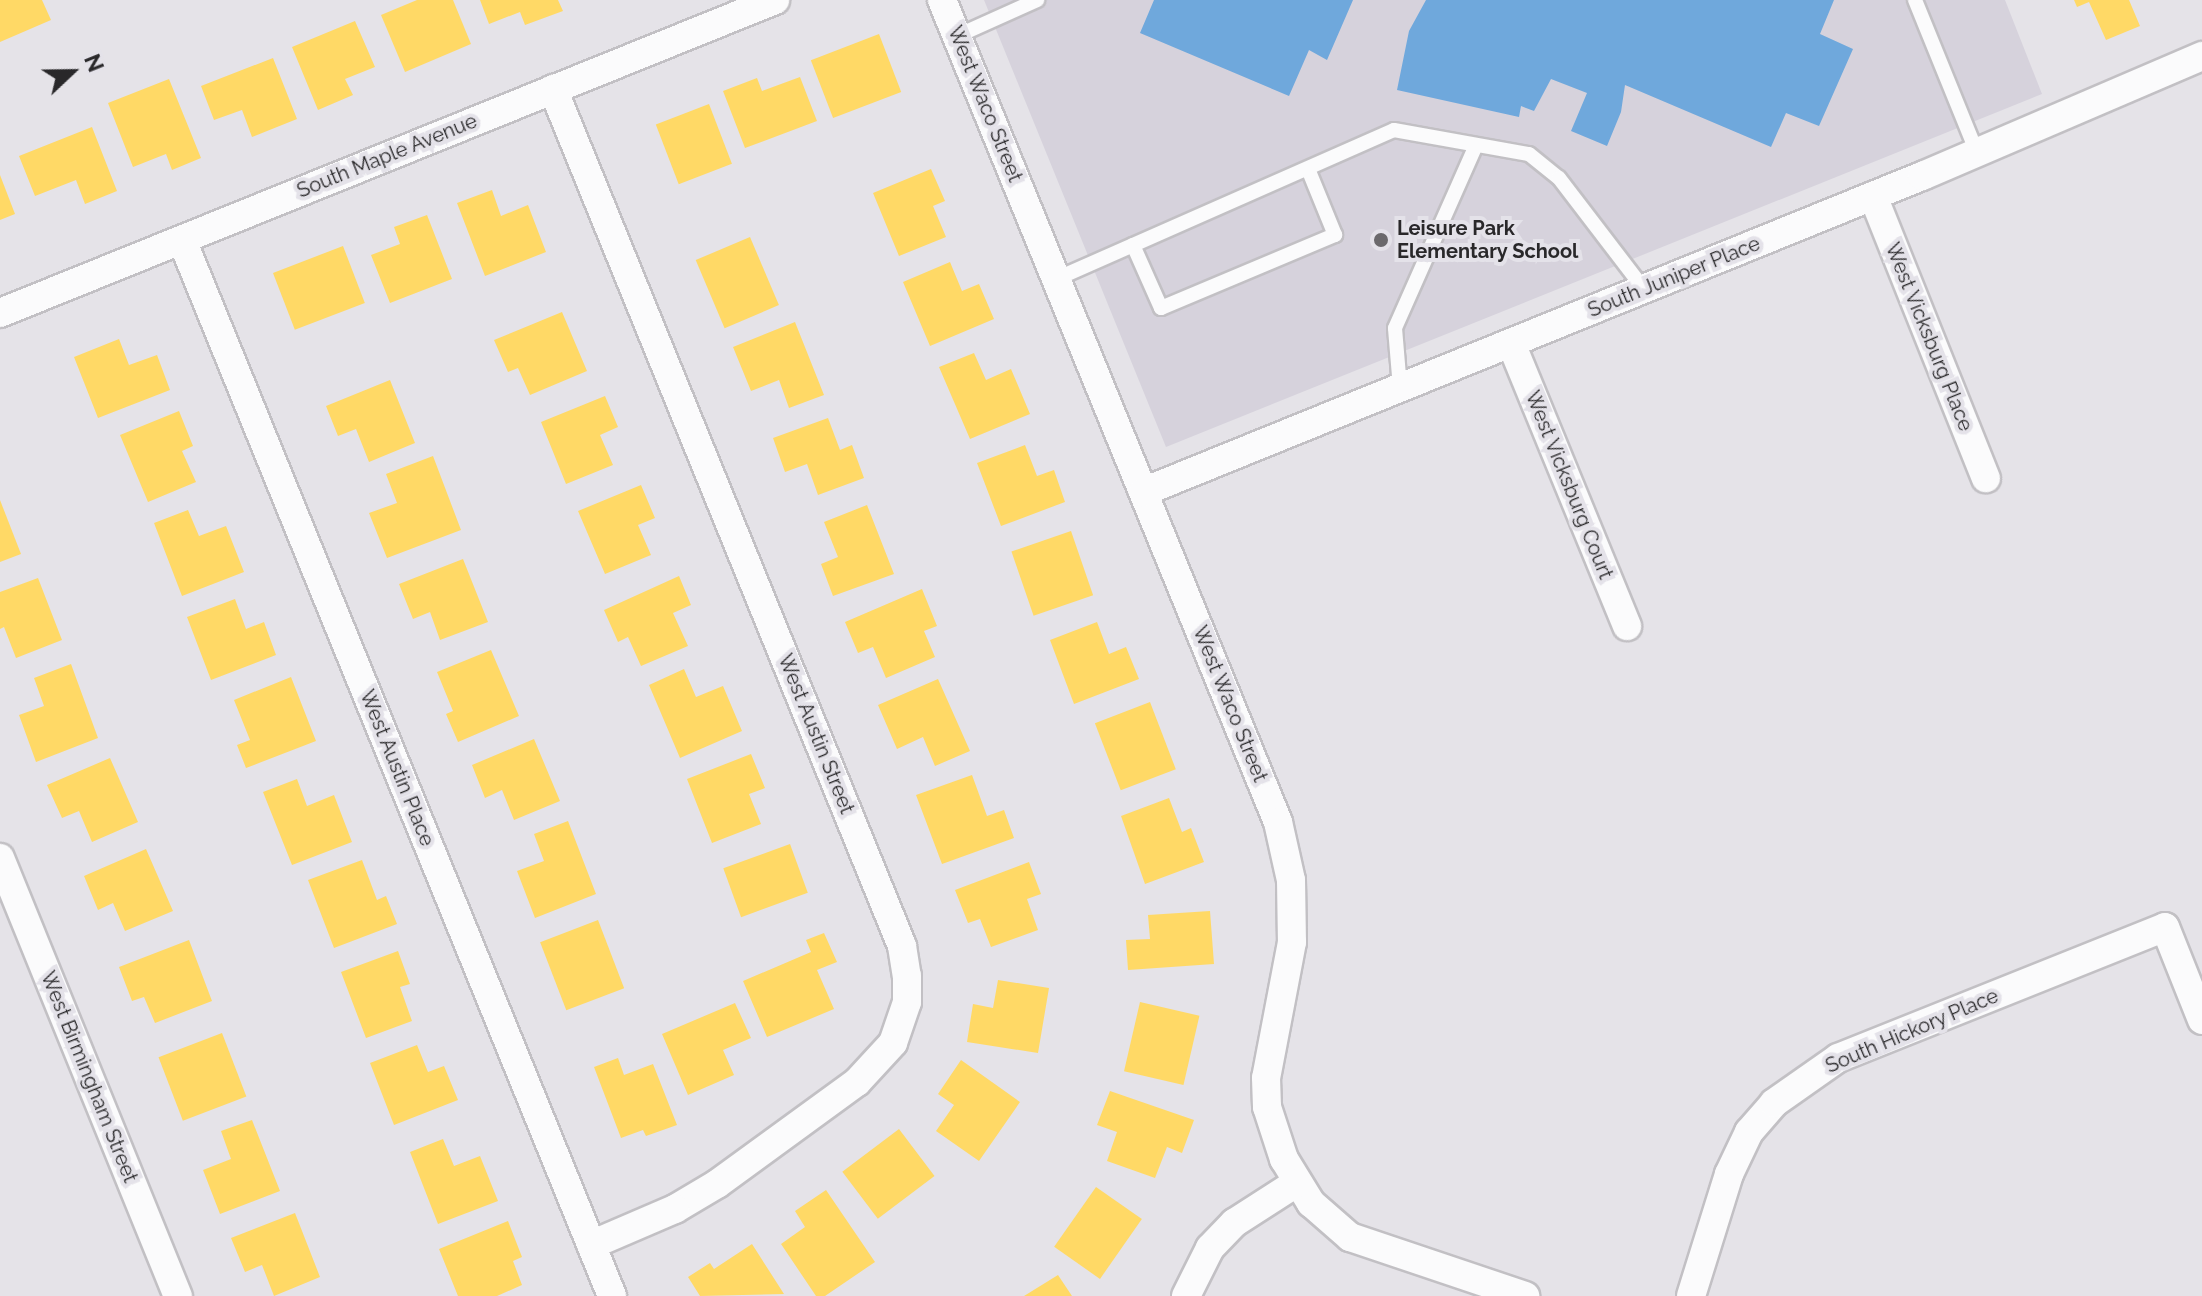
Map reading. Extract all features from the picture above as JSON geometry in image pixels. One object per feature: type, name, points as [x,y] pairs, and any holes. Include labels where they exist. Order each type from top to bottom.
[{"type":"street","name":"South Maple Avenue","points":[[0,313],[775,0]]},
{"type":"street","name":"West Waco Street","points":[[942,0],[1267,792],[1291,880],[1292,942],[1266,1078],[1275,1136],[1296,1183],[1331,1224],[1350,1237],[1525,1296]]},
{"type":"street","name":"South Juniper Place","points":[[1143,492],[1873,196],[2202,56]]},
{"type":"street","name":"West Austin Street","points":[[553,89],[902,946],[907,976],[907,1002],[893,1043],[857,1082],[717,1184],[675,1209],[591,1245]]},
{"type":"street","name":"West Vicksburg Place","points":[[1873,196],[1986,478]]},
{"type":"street","name":"West Austin Place","points":[[182,240],[612,1296]]},
{"type":"street","name":"West Vicksburg Court","points":[[1511,343],[1627,626]]},
{"type":"street","name":"West Birmingham Street","points":[[0,858],[178,1296]]},
{"type":"street","name":"South Hickory Place","points":[[1691,1296],[1729,1174],[1749,1132],[1803,1079],[1838,1058],[2165,927],[2202,1020]]},
{"type":"street","points":[[1186,1296],[1210,1248],[1234,1223],[1296,1183]]},
{"type":"lane","points":[[957,36],[1036,0]]},
{"type":"lane","points":[[1915,0],[1977,153]]},
{"type":"lane","points":[[1056,279],[1394,130],[1529,154],[1559,178],[1644,289]]},
{"type":"lane","points":[[1400,388],[1395,328],[1476,145]]},
{"type":"lane","points":[[1133,245],[1161,308],[1335,235],[1308,169]]},
{"type":"shaded area","name":"Leisure Park Elementary School","points":[[984,0],[2005,0],[2042,94],[1166,447]]},
{"type":"building: Homes","points":[[0,0],[42,0],[51,20],[0,42]]},
{"type":"building: Homes","points":[[417,0],[453,0],[471,44],[405,72],[381,15]]},
{"type":"building: Homes","points":[[480,0],[558,0],[563,11],[525,25],[520,12],[489,24]]},
{"type":"building: Homes","points":[[2074,0],[2129,0],[2140,26],[2106,40],[2089,2],[2077,7]]},
{"type":"building: Homes","points":[[355,21],[375,67],[345,79],[353,95],[318,110],[292,47]]},
{"type":"building: Homes","points":[[879,34],[901,92],[833,118],[811,60]]},
{"type":"building: Homes","points":[[273,58],[297,119],[252,137],[242,110],[214,120],[201,86]]},
{"type":"building: Homes","points":[[800,77],[817,121],[745,148],[723,91],[757,78],[762,91]]},
{"type":"building: Homes","points":[[169,79],[201,158],[172,170],[166,154],[133,167],[108,103]]},
{"type":"building: Homes","points":[[709,104],[732,164],[679,184],[656,124]]},
{"type":"building: Homes","points":[[92,127],[117,191],[85,204],[76,180],[35,196],[19,156]]},
{"type":"building: Homes","points":[[931,169],[945,201],[933,206],[946,237],[899,256],[873,193]]},
{"type":"building: Homes","points":[[0,175],[15,214],[0,220]]},
{"type":"building: Homes","points":[[492,190],[501,216],[528,205],[546,252],[485,276],[457,203]]},
{"type":"building: Homes","points":[[427,215],[452,279],[390,303],[371,255],[400,244],[394,227]]},
{"type":"building: Homes","points":[[750,237],[779,305],[725,328],[696,260]]},
{"type":"building: Homes","points":[[343,246],[365,303],[295,330],[273,273]]},
{"type":"building: Homes","points":[[950,262],[962,291],[979,284],[994,319],[930,346],[903,282]]},
{"type":"building: Homes","points":[[562,312],[587,371],[530,395],[518,368],[508,372],[494,340]]},
{"type":"building: Homes","points":[[795,322],[824,395],[789,408],[779,380],[751,391],[733,347]]},
{"type":"building: Homes","points":[[119,339],[129,365],[157,355],[170,390],[98,418],[74,357]]},
{"type":"building: Homes","points":[[974,353],[986,380],[1011,369],[1030,414],[970,439],[939,367]]},
{"type":"building: Homes","points":[[390,380],[415,443],[369,462],[356,429],[338,436],[326,406]]},
{"type":"building: Homes","points":[[605,396],[618,427],[600,435],[613,465],[566,484],[541,422]]},
{"type":"building: Homes","points":[[179,411],[193,446],[182,451],[196,482],[148,502],[120,435]]},
{"type":"building: Homes","points":[[828,418],[840,450],[852,445],[864,478],[818,495],[807,464],[785,472],[773,438]]},
{"type":"building: Homes","points":[[1025,445],[1037,476],[1054,470],[1065,502],[1001,526],[977,463]]},
{"type":"building: Homes","points":[[433,456],[461,530],[387,558],[369,513],[397,503],[386,474]]},
{"type":"building: Homes","points":[[641,485],[655,518],[638,525],[651,555],[605,574],[578,511]]},
{"type":"building: Homes","points":[[0,500],[21,554],[0,562]]},
{"type":"building: Homes","points":[[867,505],[894,574],[833,596],[821,564],[838,557],[824,522]]},
{"type":"building: Homes","points":[[188,510],[199,536],[226,526],[244,572],[182,596],[154,523]]},
{"type":"building: Homes","points":[[1071,531],[1093,595],[1034,616],[1011,552]]},
{"type":"building: Homes","points":[[463,559],[488,622],[440,640],[430,612],[413,619],[399,584]]},
{"type":"building: Homes","points":[[679,576],[691,605],[673,613],[688,646],[641,666],[628,637],[618,642],[604,610]]},
{"type":"building: Homes","points":[[38,578],[62,640],[16,658],[4,627],[0,629],[0,592]]},
{"type":"building: Homes","points":[[922,589],[937,626],[924,631],[935,657],[886,678],[873,647],[858,653],[845,622]]},
{"type":"building: Homes","points":[[235,599],[246,629],[264,622],[276,655],[211,680],[187,617]]},
{"type":"building: Homes","points":[[1097,622],[1109,654],[1126,647],[1139,679],[1074,704],[1050,640]]},
{"type":"building: Homes","points":[[491,650],[519,716],[458,742],[446,714],[453,711],[437,672]]},
{"type":"building: Homes","points":[[71,664],[98,738],[36,762],[19,715],[44,706],[34,678]]},
{"type":"building: Homes","points":[[684,669],[696,697],[723,686],[742,731],[680,758],[649,685]]},
{"type":"building: Homes","points":[[291,677],[316,741],[246,768],[237,745],[250,740],[234,700]]},
{"type":"building: Homes","points":[[938,679],[970,751],[935,766],[923,737],[897,749],[878,705]]},
{"type":"building: Homes","points":[[1150,702],[1176,769],[1121,790],[1095,723]]},
{"type":"building: Homes","points":[[534,739],[560,801],[514,820],[502,790],[485,798],[472,765]]},
{"type":"building: Homes","points":[[751,754],[765,788],[749,794],[761,824],[712,843],[687,779]]},
{"type":"building: Homes","points":[[110,758],[138,822],[92,842],[79,811],[62,818],[47,785]]},
{"type":"building: Homes","points":[[972,775],[987,816],[1004,810],[1014,838],[942,864],[916,795]]},
{"type":"building: Homes","points":[[297,779],[307,806],[334,795],[352,842],[292,865],[263,792]]},
{"type":"building: Homes","points":[[1169,798],[1182,832],[1191,828],[1204,862],[1145,884],[1121,816]]},
{"type":"building: Homes","points":[[568,821],[596,894],[535,918],[517,871],[544,861],[534,834]]},
{"type":"building: Homes","points":[[790,844],[808,893],[741,917],[723,868]]},
{"type":"building: Homes","points":[[146,849],[173,911],[125,931],[113,903],[98,910],[84,876]]},
{"type":"building: Homes","points":[[362,860],[377,900],[386,896],[397,924],[334,948],[308,880]]},
{"type":"building: Homes","points":[[1029,862],[1041,894],[1027,899],[1038,930],[991,947],[980,919],[968,923],[955,890]]},
{"type":"building: Homes","points":[[1210,911],[1214,964],[1128,970],[1126,940],[1150,939],[1148,915]]},
{"type":"building: Homes","points":[[598,920],[624,988],[566,1010],[540,942]]},
{"type":"building: Homes","points":[[824,933],[837,962],[817,970],[834,1009],[767,1037],[743,981],[811,952],[806,940]]},
{"type":"building: Homes","points":[[189,940],[212,1001],[155,1023],[144,997],[132,1001],[119,967]]},
{"type":"building: Homes","points":[[398,951],[410,984],[400,987],[412,1021],[366,1038],[341,972]]},
{"type":"building: Homes","points":[[998,980],[1049,988],[1038,1053],[967,1042],[973,1004],[993,1008]]},
{"type":"building: Homes","points":[[1140,1002],[1199,1016],[1183,1085],[1124,1071]]},
{"type":"building: Homes","points":[[735,1003],[751,1038],[723,1050],[734,1075],[688,1095],[662,1034]]},
{"type":"building: Homes","points":[[222,1033],[246,1096],[183,1121],[159,1057]]},
{"type":"building: Homes","points":[[417,1045],[428,1072],[444,1066],[458,1100],[394,1125],[370,1063]]},
{"type":"building: Homes","points":[[618,1058],[624,1075],[653,1064],[677,1125],[646,1136],[643,1130],[621,1138],[594,1067]]},
{"type":"building: Homes","points":[[961,1060],[1020,1102],[979,1161],[936,1131],[954,1105],[938,1094]]},
{"type":"building: Homes","points":[[1110,1091],[1194,1120],[1182,1153],[1167,1147],[1155,1178],[1107,1161],[1117,1132],[1097,1125]]},
{"type":"building: Homes","points":[[252,1120],[280,1191],[220,1214],[203,1170],[231,1159],[221,1131]]},
{"type":"building: Homes","points":[[899,1129],[935,1176],[878,1219],[842,1172]]},
{"type":"building: Homes","points":[[443,1139],[454,1166],[480,1156],[498,1201],[438,1224],[410,1152]]},
{"type":"building: Homes","points":[[1096,1187],[1142,1219],[1100,1279],[1054,1247]]},
{"type":"building: Homes","points":[[826,1190],[875,1262],[825,1296],[816,1296],[781,1244],[805,1227],[795,1211]]},
{"type":"building: Homes","points":[[295,1213],[320,1277],[274,1296],[262,1265],[245,1272],[231,1238]]},
{"type":"building: Homes","points":[[508,1221],[522,1257],[513,1261],[522,1285],[497,1296],[458,1296],[439,1249]]},
{"type":"building: Homes","points":[[752,1244],[784,1294],[700,1296],[688,1277],[710,1263],[714,1269]]},
{"type":"building: Homes","points":[[1058,1275],[1072,1296],[1024,1296]]},
{"type":"building: Schools","points":[[1154,0],[1353,0],[1327,60],[1309,50],[1289,96],[1140,33]]},
{"type":"building: Schools","points":[[1426,0],[1834,0],[1820,34],[1853,49],[1819,126],[1786,113],[1771,147],[1625,85],[1621,112],[1607,146],[1571,131],[1587,93],[1551,79],[1534,111],[1521,106],[1519,117],[1397,90],[1409,31]]},
{"type":"place","name":"Leisure Park Elementary School","points":[[1381,240]]}]
